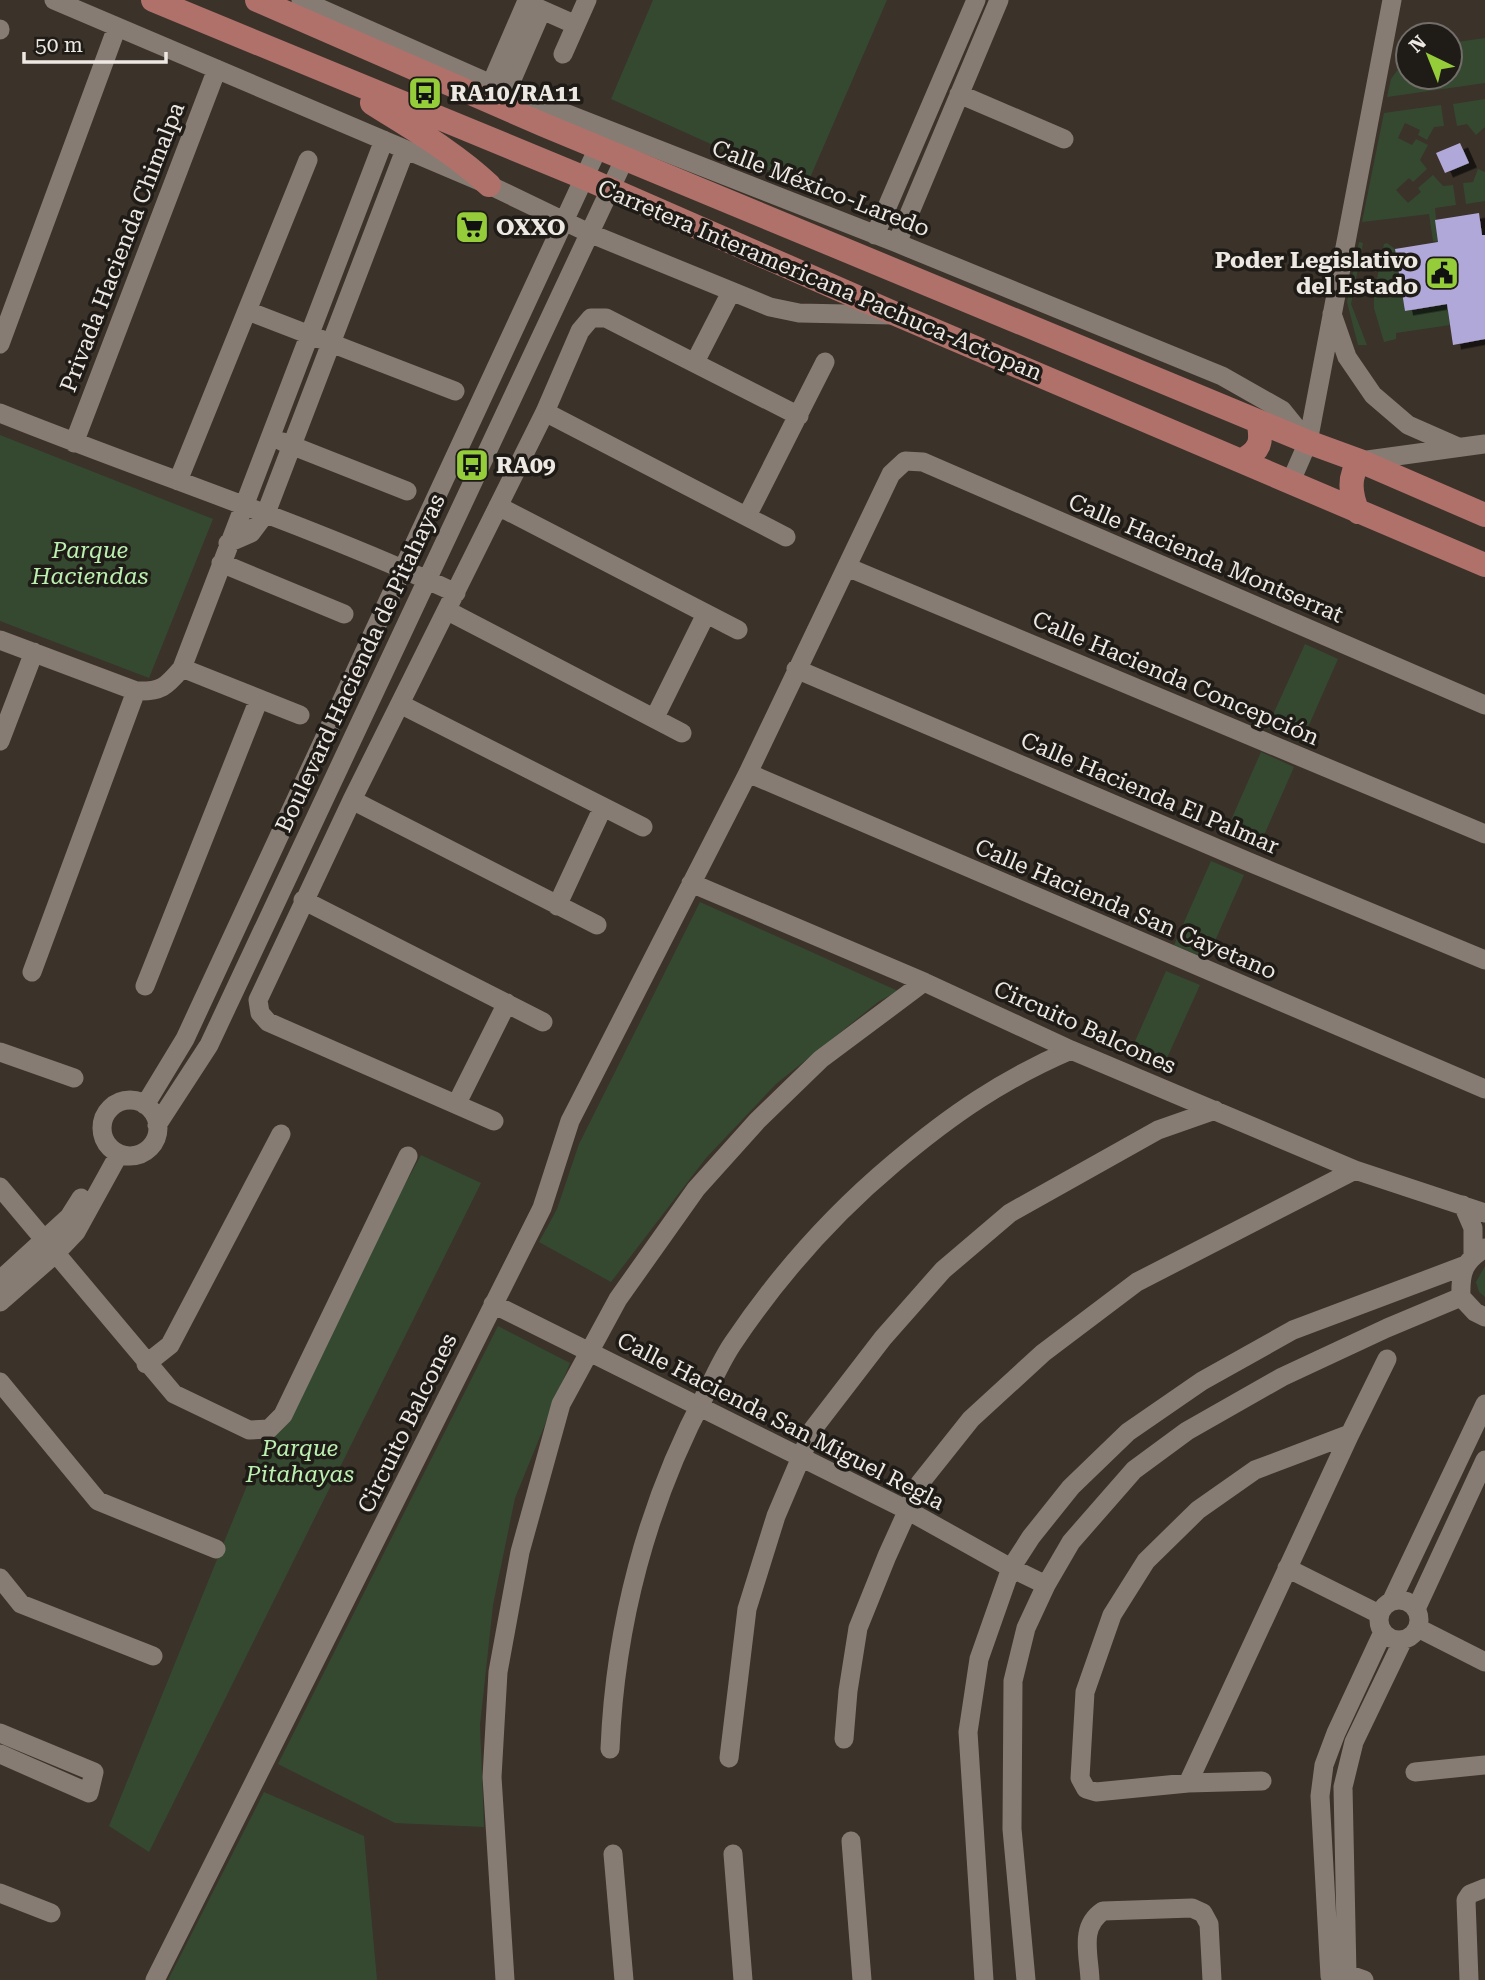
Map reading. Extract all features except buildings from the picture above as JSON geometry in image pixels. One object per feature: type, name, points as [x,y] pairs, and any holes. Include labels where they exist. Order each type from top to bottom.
[{"type":"main road","name":"Carretera Interamericana Pachuca-Actopan","points":[[153,0],[610,188],[898,315],[1485,565]]},
{"type":"main road","name":"Carretera Interamericana Pachuca-Actopan","points":[[257,0],[629,150],[681,180],[1485,515]]},
{"type":"main road","points":[[319,69],[447,149],[489,185]]},
{"type":"main road","points":[[524,153],[542,142],[544,115]]},
{"type":"main road","points":[[662,213],[659,202],[662,194],[667,187],[681,180]]},
{"type":"main road","points":[[1241,461],[1260,447],[1262,437],[1258,421]]},
{"type":"main road","points":[[1359,512],[1351,485],[1353,470],[1360,461]]},
{"type":"street","points":[[54,0],[489,185],[589,233],[770,307],[799,313],[898,315]]},
{"type":"street","points":[[301,0],[499,88],[544,115]]},
{"type":"street","points":[[563,54],[587,0]]},
{"type":"street","points":[[875,235],[976,0]]},
{"type":"street","points":[[897,243],[999,0]]},
{"type":"street","points":[[1291,481],[1308,442],[1392,0]]},
{"type":"street","points":[[499,88],[530,4],[576,25]]},
{"type":"street","points":[[0,344],[117,27]]},
{"type":"street","name":"Privada Hacienda Chimalpa","points":[[74,443],[217,69]]},
{"type":"street","points":[[960,94],[1065,139]]},
{"type":"street","name":"Boulevard Hacienda de Pitahayas","points":[[145,1105],[185,1039],[602,139]]},
{"type":"street","points":[[0,640],[145,691],[169,684],[182,668],[384,141]]},
{"type":"street","points":[[228,543],[251,533],[266,513],[405,150]]},
{"type":"street","name":"Boulevard Hacienda de Pitahayas","points":[[157,1125],[209,1045],[629,150]]},
{"type":"street","name":"Calle México-Laredo","points":[[629,150],[897,243],[1222,376],[1282,410],[1308,442]]},
{"type":"street","points":[[178,481],[308,160]]},
{"type":"street","points":[[902,174],[922,183]]},
{"type":"street","points":[[695,362],[731,292]]},
{"type":"street","points":[[248,311],[455,391]]},
{"type":"street","points":[[1332,313],[1347,356],[1373,395],[1408,425],[1458,447]]},
{"type":"street","points":[[494,1121],[268,1022],[260,1013],[258,1000],[303,900],[545,412],[580,331],[591,318],[606,318],[799,416]]},
{"type":"street","points":[[747,516],[825,362]]},
{"type":"street","points":[[545,412],[786,537]]},
{"type":"street","points":[[0,413],[404,568],[427,579],[452,602],[682,733]]},
{"type":"street","points":[[269,436],[407,491]]},
{"type":"street","points":[[1360,461],[1485,444]]},
{"type":"street","name":"Circuito Balcones","points":[[155,1980],[542,1208],[570,1121],[748,773],[891,474],[905,461]]},
{"type":"street","name":"Calle Hacienda Montserrat","points":[[905,461],[923,462],[1485,705]]},
{"type":"street","points":[[498,506],[738,630]]},
{"type":"street","points":[[221,563],[344,614]]},
{"type":"street","name":"Calle Hacienda Concepción","points":[[847,567],[1485,834]]},
{"type":"street","points":[[655,718],[706,614]]},
{"type":"street","points":[[0,741],[34,652]]},
{"type":"street","points":[[182,668],[300,715]]},
{"type":"street","name":"Calle Hacienda El Palmar","points":[[796,669],[1485,960]]},
{"type":"street","points":[[32,972],[145,691]]},
{"type":"street","points":[[145,986],[259,699]]},
{"type":"street","points":[[400,704],[643,827]]},
{"type":"street","name":"Calle Hacienda San Cayetano","points":[[748,773],[1485,1089]]},
{"type":"street","points":[[352,800],[597,925]]},
{"type":"street","points":[[557,906],[603,807]]},
{"type":"street","name":"Circuito Balcones","points":[[691,883],[924,982],[1071,1050],[1355,1170],[1485,1213]]},
{"type":"street","points":[[303,900],[543,1022]]},
{"type":"street","points":[[505,1980],[492,1777],[498,1672],[520,1552],[561,1404],[618,1299],[696,1189],[757,1121],[821,1059],[924,982]]},
{"type":"street","points":[[457,1103],[507,1003]]},
{"type":"street","points":[[610,1748],[618,1658],[632,1586],[656,1504],[681,1443],[732,1345],[796,1259],[863,1189],[923,1138],[992,1089],[1029,1068],[1071,1050]]},
{"type":"street","points":[[0,1052],[74,1078]]},
{"type":"street","points":[[127,1101],[145,1105],[151,1110],[157,1125],[154,1141],[149,1148],[135,1155],[115,1152],[102,1134],[105,1116],[118,1103],[127,1101]]},
{"type":"street","points":[[729,1758],[747,1609],[776,1516],[813,1429],[883,1338],[943,1270],[1000,1221],[1021,1206],[1158,1130],[1215,1110]]},
{"type":"street","points":[[146,1364],[170,1345],[281,1134]]},
{"type":"street","points":[[0,1280],[76,1232],[115,1152]]},
{"type":"street","points":[[0,1187],[146,1364],[174,1394],[249,1430],[269,1429],[283,1415],[408,1156]]},
{"type":"street","points":[[844,1740],[848,1691],[858,1628],[920,1483],[971,1419],[1043,1353],[1137,1282],[1355,1170]]},
{"type":"street","points":[[1463,1205],[1473,1228],[1475,1256],[1460,1277],[1461,1297],[1475,1312],[1485,1317]]},
{"type":"street","points":[[0,1302],[50,1247]]},
{"type":"street","points":[[984,1980],[968,1732],[979,1659],[1011,1568],[1031,1537],[1071,1487],[1128,1432],[1202,1381],[1293,1330],[1475,1256]]},
{"type":"street","points":[[1026,1980],[1012,1829],[1013,1681],[1026,1628],[1046,1585],[1071,1542],[1134,1470],[1187,1431],[1282,1377],[1461,1297]]},
{"type":"street","name":"Calle Hacienda San Miguel Regla","points":[[493,1304],[908,1510],[1046,1585]]},
{"type":"street","points":[[1188,1783],[1387,1360]]},
{"type":"street","points":[[0,1382],[98,1502],[216,1549]]},
{"type":"street","points":[[1342,1977],[1320,1796],[1324,1765],[1385,1615],[1485,1404]]},
{"type":"street","points":[[1262,1781],[1188,1783],[1096,1792],[1086,1789],[1080,1779],[1085,1692],[1112,1615],[1146,1561],[1198,1510],[1255,1470],[1350,1434]]},
{"type":"street","points":[[1342,1977],[1343,1787],[1354,1741],[1412,1626],[1485,1460]]},
{"type":"street","points":[[1287,1568],[1385,1615],[1395,1640],[1412,1626]]},
{"type":"street","points":[[0,1578],[22,1604],[153,1656]]},
{"type":"street","points":[[1385,1615],[1402,1600],[1410,1603],[1412,1626]]},
{"type":"street","points":[[1412,1626],[1485,1662]]},
{"type":"street","points":[[0,1733],[94,1772],[89,1793],[0,1754]]},
{"type":"street","points":[[1415,1772],[1482,1759]]},
{"type":"street","points":[[851,1841],[862,1980]]},
{"type":"street","points":[[613,1853],[624,1980]]},
{"type":"street","points":[[733,1854],[743,1980]]},
{"type":"street","points":[[1469,1980],[1466,1900],[1470,1894],[1485,1888]]},
{"type":"street","points":[[0,1893],[51,1913]]},
{"type":"street","points":[[1090,1980],[1087,1929],[1093,1917],[1103,1911],[1192,1908],[1203,1913],[1209,1924],[1212,1980]]},
{"type":"green space","points":[[653,0],[887,0],[806,187],[611,99]]},
{"type":"green space","points":[[1485,38],[1485,83],[1464,86],[1464,41]]},
{"type":"green space","points":[[1394,75],[1394,91],[1429,91],[1387,97]]},
{"type":"green space","points":[[1485,99],[1485,127],[1476,135],[1467,124],[1457,126],[1453,104]]},
{"type":"green space","points":[[1441,105],[1444,126],[1434,127],[1427,140],[1418,135],[1420,130],[1405,123],[1398,138],[1412,145],[1416,139],[1428,145],[1420,160],[1427,169],[1413,182],[1409,178],[1396,190],[1408,203],[1421,192],[1418,188],[1433,175],[1443,186],[1453,185],[1456,205],[1435,208],[1438,242],[1433,241],[1429,214],[1362,222],[1384,113]]},
{"type":"green space","points":[[1478,169],[1485,172],[1485,201],[1466,204],[1463,183],[1473,182]]},
{"type":"green space","points":[[1359,242],[1363,243],[1351,304],[1367,345],[1358,345],[1347,302]]},
{"type":"green space","points":[[1387,243],[1395,249],[1405,311],[1447,304],[1450,325],[1396,333],[1396,339],[1384,342],[1374,308],[1374,294],[1384,244]]},
{"type":"green space","name":"Parque Haciendas","points":[[0,435],[213,519],[149,678],[0,621]]},
{"type":"green space","points":[[1305,644],[1338,659],[1301,743],[1267,728]]},
{"type":"green space","points":[[1261,752],[1294,767],[1257,851],[1224,836]]},
{"type":"green space","points":[[1211,861],[1244,875],[1207,959],[1174,945]]},
{"type":"green space","points":[[700,902],[898,991],[878,1002],[776,1084],[706,1158],[611,1282],[539,1242],[557,1209],[579,1144]]},
{"type":"green space","points":[[1166,971],[1200,985],[1162,1069],[1129,1055]]},
{"type":"green space","name":"Parque Pitahayas","points":[[421,1155],[481,1183],[149,1852],[109,1826],[263,1446]]},
{"type":"green space","points":[[1485,1266],[1485,1297],[1479,1292],[1476,1282]]},
{"type":"green space","points":[[498,1326],[570,1363],[515,1498],[493,1605],[480,1725],[484,1827],[395,1823],[278,1764]]},
{"type":"green space","points":[[264,1792],[364,1836],[377,1980],[168,1980]]},
{"type":"place","name":"RA10/RA11","points":[[425,93]]},
{"type":"place","name":"OXXO","points":[[472,227]]},
{"type":"place","name":"Poder Legislativo del Estado","points":[[1442,273]]},
{"type":"place","name":"RA09","points":[[472,465]]}]
